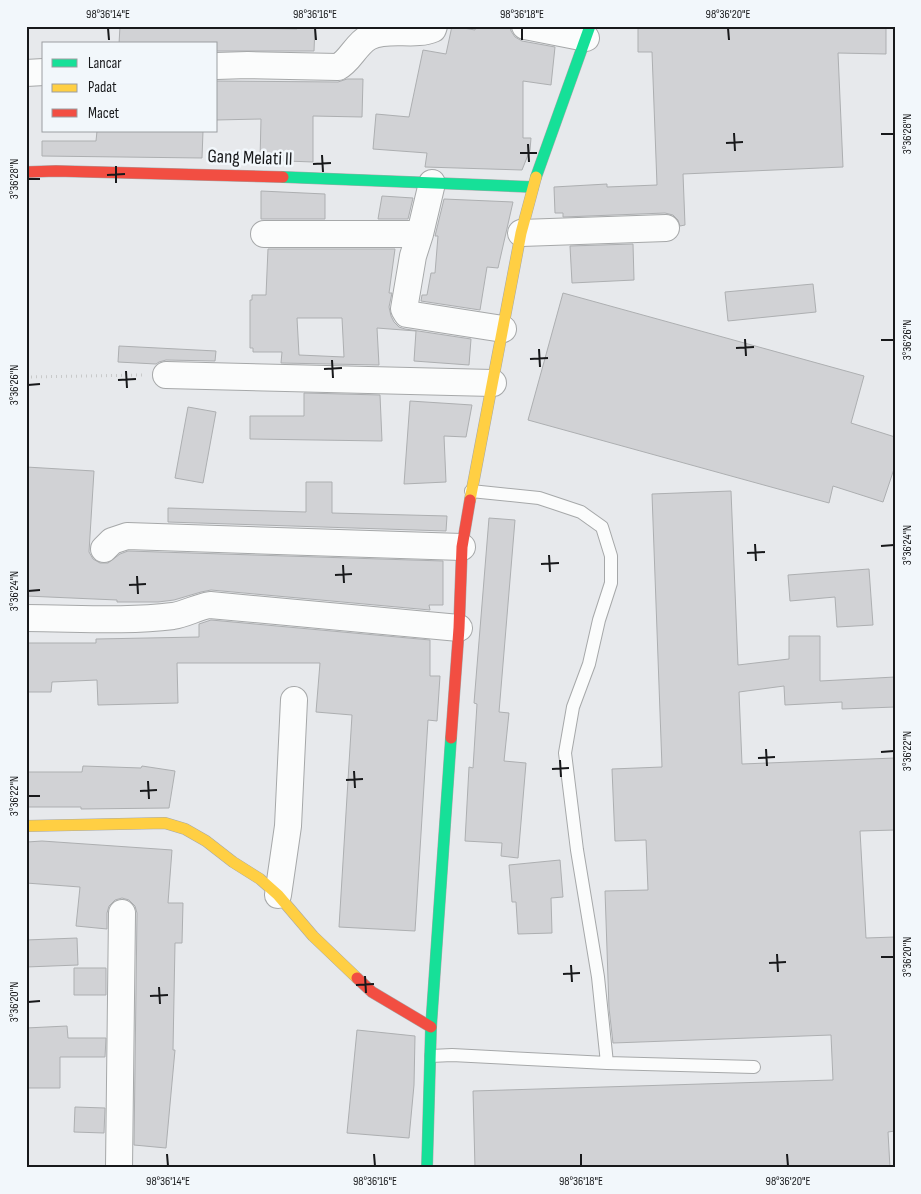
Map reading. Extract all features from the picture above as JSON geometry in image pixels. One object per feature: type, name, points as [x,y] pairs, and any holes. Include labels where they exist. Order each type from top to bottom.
[{"type":"street","points":[[218,66],[338,67],[345,63],[352,51],[370,36],[385,33],[429,31],[434,26]]},
{"type":"street","points":[[427,1168],[431,1027],[460,628],[462,547],[521,232],[533,188],[588,32],[525,26]]},
{"type":"street","points":[[26,73],[42,72]]},
{"type":"street","name":"Gang Melati II","points":[[26,172],[245,175],[533,188]]},
{"type":"street","points":[[432,183],[413,256],[404,309],[407,314],[503,329]]},
{"type":"street","points":[[521,232],[666,228]]},
{"type":"street","points":[[264,234],[420,234]]},
{"type":"street","points":[[166,375],[493,383]]},
{"type":"street","points":[[104,549],[112,540],[127,536],[462,547]]},
{"type":"street","points":[[26,618],[112,619],[173,616],[197,607],[210,605],[460,628]]},
{"type":"street","points":[[278,895],[288,826],[294,700]]},
{"type":"street","points":[[26,826],[137,822],[165,823],[185,829],[206,841],[233,862],[260,879],[278,895],[313,936],[372,992],[431,1027]]},
{"type":"street","points":[[119,1168],[122,913]]},
{"type":"lane","points":[[471,491],[539,498],[581,512],[602,528],[611,556],[611,582],[599,620],[589,664],[573,708],[565,754],[598,977],[607,1063]]},
{"type":"lane","points":[[431,1056],[452,1055],[607,1063],[754,1067]]},
{"type":"path","points":[[26,377],[166,375]]},
{"type":"building","points":[[120,26],[297,29],[297,26],[315,26],[314,51],[218,51],[218,42],[119,42]]},
{"type":"building","points":[[452,26],[475,30],[476,26],[510,26],[515,37],[522,41],[555,47],[551,85],[523,81],[523,138],[531,138],[530,150],[522,170],[425,167],[427,153],[373,149],[376,114],[409,117],[423,50],[446,54]]},
{"type":"building","points":[[638,26],[886,26],[886,54],[838,53],[843,167],[683,174],[685,225],[680,226],[678,220],[673,215],[665,213],[563,217],[563,213],[555,213],[554,187],[607,184],[607,187],[657,185],[652,52],[638,52]]},
{"type":"building","points":[[347,79],[363,79],[362,117],[313,116],[313,162],[260,160],[261,119],[218,120],[218,81],[338,82]]},
{"type":"building","points":[[97,132],[203,132],[202,158],[42,156],[42,141],[96,141]]},
{"type":"building","points":[[261,191],[325,194],[325,219],[261,219]]},
{"type":"building","points":[[382,196],[413,198],[408,219],[378,219]]},
{"type":"building","points":[[444,199],[513,202],[498,268],[487,267],[480,310],[421,301],[422,295],[427,295],[431,273],[435,273],[438,236],[435,236]]},
{"type":"building","points":[[633,244],[634,280],[572,283],[570,246]]},
{"type":"building","points":[[268,249],[395,249],[389,293],[392,293],[389,307],[394,322],[399,327],[405,329],[471,339],[469,365],[414,361],[416,331],[377,328],[379,365],[281,363],[282,352],[253,352],[253,348],[250,348],[250,300],[252,300],[252,295],[266,295]],"holes":[[[297,318],[342,318],[344,357],[299,355]]]},
{"type":"building","points":[[813,284],[816,312],[728,321],[725,292]]},
{"type":"building","points":[[563,293],[864,376],[851,423],[895,437],[895,466],[883,502],[833,486],[829,503],[528,420]]},
{"type":"building","points":[[119,346],[216,351],[215,361],[166,360],[156,364],[118,362]]},
{"type":"building","points":[[304,393],[380,395],[382,441],[250,439],[250,416],[304,416]]},
{"type":"building","points":[[410,401],[472,405],[466,437],[444,436],[446,482],[404,484]]},
{"type":"building","points":[[188,407],[216,412],[203,483],[175,478]]},
{"type":"building","points":[[26,467],[94,471],[89,552],[93,559],[100,563],[108,563],[120,554],[128,551],[443,561],[443,605],[429,605],[430,610],[211,590],[174,600],[158,602],[117,602],[117,600],[26,596]]},
{"type":"building","points":[[306,482],[332,482],[332,513],[447,516],[446,531],[168,522],[168,508],[306,512]]},
{"type":"building","points":[[731,491],[738,665],[789,659],[789,636],[820,636],[820,681],[895,677],[895,707],[842,709],[842,702],[785,705],[784,686],[739,692],[742,764],[895,758],[895,830],[860,831],[866,938],[895,937],[895,1131],[888,1132],[890,1168],[475,1168],[473,1091],[833,1080],[831,1035],[613,1043],[609,1008],[605,891],[648,890],[646,840],[615,841],[612,769],[662,767],[652,494]]},
{"type":"building","points":[[489,518],[515,520],[499,712],[509,713],[504,761],[526,763],[518,858],[501,856],[502,843],[465,841],[469,767],[473,768],[477,704],[474,703]]},
{"type":"building","points":[[869,569],[873,625],[837,627],[835,597],[790,601],[788,575]]},
{"type":"building","points":[[211,620],[430,640],[430,676],[440,676],[437,721],[428,720],[415,931],[339,927],[352,715],[316,712],[320,663],[177,663],[178,703],[98,705],[97,680],[52,682],[51,692],[26,692],[26,643],[96,643],[96,639],[199,637],[199,624]]},
{"type":"building","points":[[83,766],[141,768],[142,766],[175,771],[169,808],[81,809],[81,807],[26,807],[26,772],[82,772]]},
{"type":"building","points":[[42,841],[172,850],[168,903],[183,903],[182,943],[175,943],[173,1050],[175,1050],[166,1148],[134,1145],[137,913],[135,906],[129,900],[122,898],[115,900],[109,906],[107,913],[107,929],[76,926],[80,887],[26,883],[27,842]]},
{"type":"building","points":[[560,860],[563,897],[551,898],[552,933],[518,934],[516,902],[512,902],[509,865]]},
{"type":"building","points":[[77,938],[78,965],[26,967],[26,940]]},
{"type":"building","points":[[74,968],[106,968],[106,995],[74,995]]},
{"type":"building","points":[[67,1026],[68,1038],[106,1038],[105,1057],[60,1057],[60,1088],[26,1088],[26,1028]]},
{"type":"building","points":[[357,1030],[415,1036],[414,1085],[409,1138],[347,1133]]},
{"type":"building","points":[[75,1107],[105,1108],[104,1133],[74,1132]]},
{"type":"traffic: fast","points":[[536,177],[590,26]]},
{"type":"traffic: fast","points":[[283,177],[533,187]]},
{"type":"traffic: fast","points":[[427,1168],[431,1027],[451,738]]},
{"type":"traffic: slow","points":[[470,500],[521,233],[536,177]]},
{"type":"traffic: slow","points":[[26,826],[165,823],[185,829],[206,841],[233,862],[260,879],[278,895],[313,936],[357,978]]},
{"type":"traffic: jam","points":[[26,172],[56,171],[283,177]]},
{"type":"traffic: jam","points":[[451,738],[459,628],[462,547],[470,500]]},
{"type":"traffic: jam","points":[[357,978],[372,992],[431,1027]]}]
